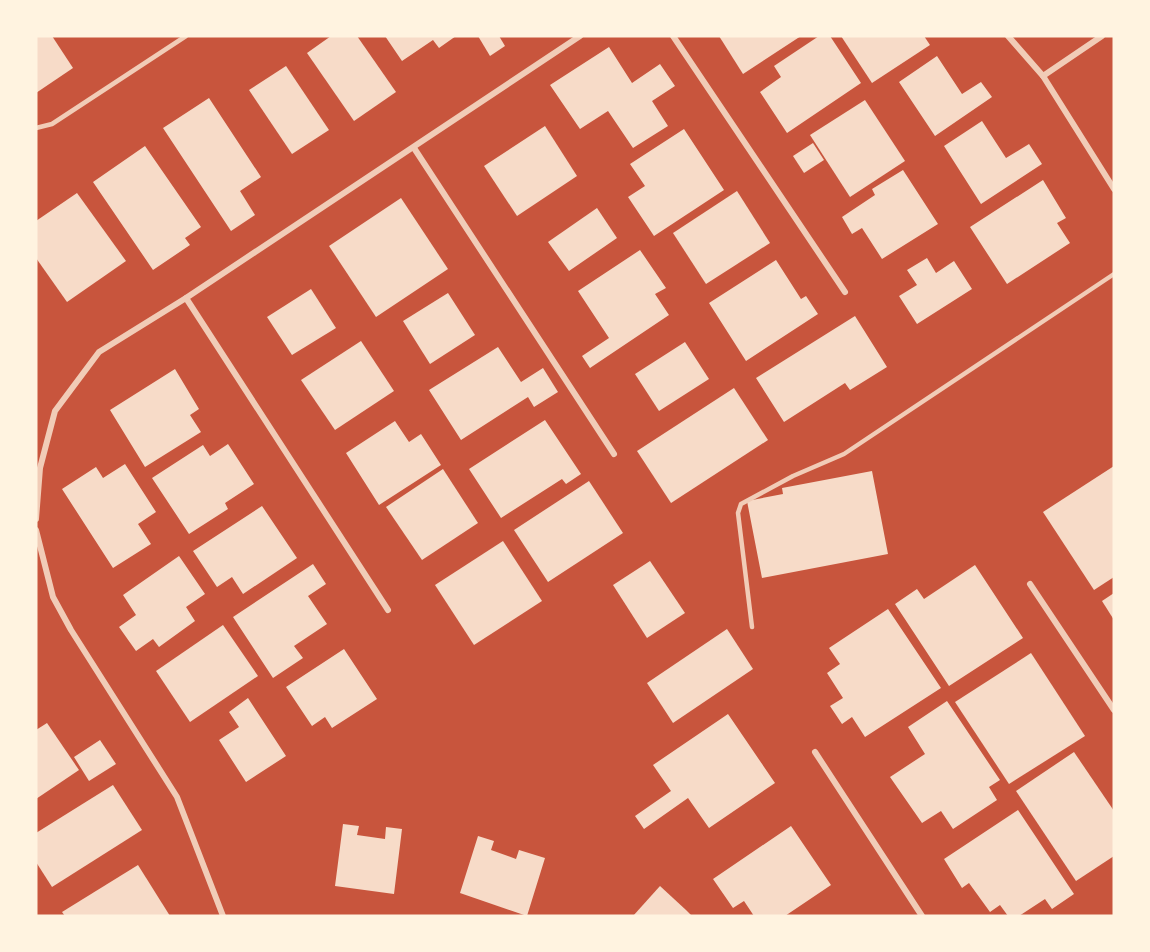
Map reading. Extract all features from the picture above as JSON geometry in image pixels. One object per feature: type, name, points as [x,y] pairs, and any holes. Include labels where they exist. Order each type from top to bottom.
[{"type":"street","points":[[36,519],[40,468],[55,411],[99,352],[186,298],[580,36]]},
{"type":"street","points":[[673,36],[844,292]]},
{"type":"street","points":[[1008,36],[1043,76],[1114,189]]},
{"type":"street","points":[[1043,76],[1102,36]]},
{"type":"street","points":[[414,148],[614,454]]},
{"type":"street","points":[[186,298],[388,610]]},
{"type":"street","points":[[36,530],[53,597],[71,630],[177,797],[223,916]]},
{"type":"street","points":[[1030,584],[1114,710]]},
{"type":"street","points":[[815,752],[922,916]]},
{"type":"lane","points":[[36,128],[52,124],[186,36]]},
{"type":"lane","points":[[752,627],[738,513],[741,504],[793,476],[844,454],[1114,274]]},
{"type":"building","points":[[36,36],[52,36],[73,68],[36,93]]},
{"type":"building","points":[[331,36],[357,36],[396,92],[354,121],[307,53]]},
{"type":"building","points":[[385,36],[456,36],[439,48],[433,40],[402,61]]},
{"type":"building","points":[[478,36],[499,36],[505,46],[490,56]]},
{"type":"building","points":[[719,36],[801,36],[743,74]]},
{"type":"building","points":[[819,36],[830,36],[861,83],[787,133],[760,92],[781,77],[774,66]]},
{"type":"building","points":[[841,36],[924,36],[930,45],[872,83]]},
{"type":"building","points":[[609,47],[632,83],[660,64],[675,86],[652,101],[668,126],[633,148],[608,111],[580,129],[550,85]]},
{"type":"building","points":[[937,56],[962,94],[981,82],[992,97],[935,136],[899,82]]},
{"type":"building","points":[[286,66],[329,130],[292,154],[249,90]]},
{"type":"building","points":[[209,98],[261,177],[240,191],[255,215],[231,231],[163,128]]},
{"type":"building","points":[[865,100],[905,161],[850,197],[810,135]]},
{"type":"building","points":[[982,121],[1006,158],[1029,144],[1042,164],[981,204],[944,146]]},
{"type":"building","points":[[545,126],[577,176],[517,216],[484,166]]},
{"type":"building","points":[[684,129],[724,190],[654,236],[628,197],[645,186],[630,164]]},
{"type":"building","points":[[813,143],[824,160],[804,173],[793,156]]},
{"type":"building","points":[[145,146],[201,227],[185,238],[190,245],[153,270],[93,182]]},
{"type":"building","points":[[903,170],[938,224],[882,259],[862,228],[852,234],[842,217],[875,195],[872,189]]},
{"type":"building","points":[[1043,180],[1066,218],[1057,223],[1070,243],[1007,284],[970,227]]},
{"type":"building","points":[[737,191],[770,243],[706,284],[673,233]]},
{"type":"building","points":[[77,193],[126,261],[67,302],[36,258],[36,221]]},
{"type":"building","points":[[401,198],[448,269],[376,317],[329,246]]},
{"type":"building","points":[[597,208],[617,238],[569,271],[548,242]]},
{"type":"building","points":[[640,250],[666,288],[655,294],[669,315],[590,368],[582,356],[609,338],[578,291]]},
{"type":"building","points":[[927,258],[936,273],[954,261],[972,289],[917,324],[899,296],[917,285],[907,270]]},
{"type":"building","points":[[776,260],[801,299],[806,296],[818,314],[746,361],[709,303]]},
{"type":"building","points":[[311,289],[336,328],[292,355],[267,317]]},
{"type":"building","points":[[448,293],[475,335],[430,364],[403,321]]},
{"type":"building","points":[[855,316],[887,367],[850,390],[845,383],[784,422],[756,378]]},
{"type":"building","points":[[361,341],[394,391],[335,430],[301,380]]},
{"type":"building","points":[[685,342],[709,379],[659,411],[635,374]]},
{"type":"building","points":[[498,347],[521,382],[543,368],[558,392],[534,407],[528,397],[461,440],[429,390]]},
{"type":"building","points":[[175,369],[199,409],[190,415],[201,432],[145,467],[110,410]]},
{"type":"building","points":[[734,388],[768,440],[671,503],[637,451]]},
{"type":"building","points":[[545,420],[581,474],[566,484],[562,479],[501,518],[469,469]]},
{"type":"building","points":[[395,421],[409,442],[421,434],[441,465],[379,505],[346,453]]},
{"type":"building","points":[[228,444],[254,484],[225,503],[228,509],[189,534],[152,478],[203,445],[210,456]]},
{"type":"building","points":[[125,464],[156,512],[138,524],[151,544],[113,568],[62,489],[96,467],[103,478]]},
{"type":"building","points":[[1114,466],[1114,577],[1094,590],[1043,512]]},
{"type":"building","points":[[443,469],[478,523],[422,560],[386,507]]},
{"type":"building","points":[[872,471],[888,554],[762,578],[747,501],[783,494],[782,488]]},
{"type":"building","points":[[589,481],[623,533],[548,582],[514,530]]},
{"type":"building","points":[[262,506],[297,558],[243,594],[232,577],[217,587],[193,551]]},
{"type":"building","points":[[503,541],[542,601],[474,645],[435,585]]},
{"type":"building","points":[[179,556],[205,594],[186,607],[195,621],[159,647],[153,639],[136,651],[119,627],[136,615],[123,595]]},
{"type":"building","points":[[650,561],[685,613],[647,638],[613,585]]},
{"type":"building","points":[[313,564],[326,584],[308,596],[327,624],[294,646],[303,658],[273,678],[233,617]]},
{"type":"building","points":[[975,565],[1023,638],[949,686],[895,604],[917,589],[924,599]]},
{"type":"building","points":[[1114,593],[1114,620],[1102,601]]},
{"type":"building","points":[[888,609],[941,688],[865,737],[852,717],[842,724],[830,706],[843,698],[827,673],[840,664],[829,648]]},
{"type":"building","points":[[223,625],[258,676],[190,722],[156,671]]},
{"type":"building","points":[[727,629],[753,669],[673,723],[647,683]]},
{"type":"building","points":[[344,649],[377,699],[332,728],[325,717],[312,726],[286,687]]},
{"type":"building","points":[[1031,653],[1085,736],[1009,784],[955,702]]},
{"type":"building","points":[[248,698],[286,756],[246,782],[219,740],[239,727],[229,712]]},
{"type":"building","points":[[947,701],[1000,780],[989,787],[997,800],[953,829],[941,811],[922,823],[890,777],[925,754],[908,727]]},
{"type":"building","points":[[728,714],[775,783],[709,828],[688,798],[644,829],[635,816],[671,791],[653,765]]},
{"type":"building","points":[[47,723],[79,770],[36,799],[36,730]]},
{"type":"building","points":[[100,740],[116,764],[89,781],[74,757]]},
{"type":"building","points":[[1074,752],[1114,811],[1114,856],[1076,881],[1016,791]]},
{"type":"building","points":[[113,785],[142,830],[52,887],[36,862],[36,833]]},
{"type":"building","points":[[1018,810],[1074,894],[1052,909],[1045,899],[1019,916],[1008,916],[1000,905],[990,912],[969,883],[962,888],[944,859]]},
{"type":"building","points":[[343,824],[359,826],[357,835],[385,839],[386,827],[402,829],[394,894],[335,886]]},
{"type":"building","points":[[791,826],[831,885],[785,916],[754,916],[744,901],[733,908],[713,879]]},
{"type":"building","points":[[478,836],[494,841],[491,850],[516,859],[519,850],[545,858],[527,916],[460,893]]},
{"type":"building","points":[[138,865],[170,916],[65,916],[62,912]]},
{"type":"building","points":[[660,886],[686,910],[692,916],[633,916]]}]
